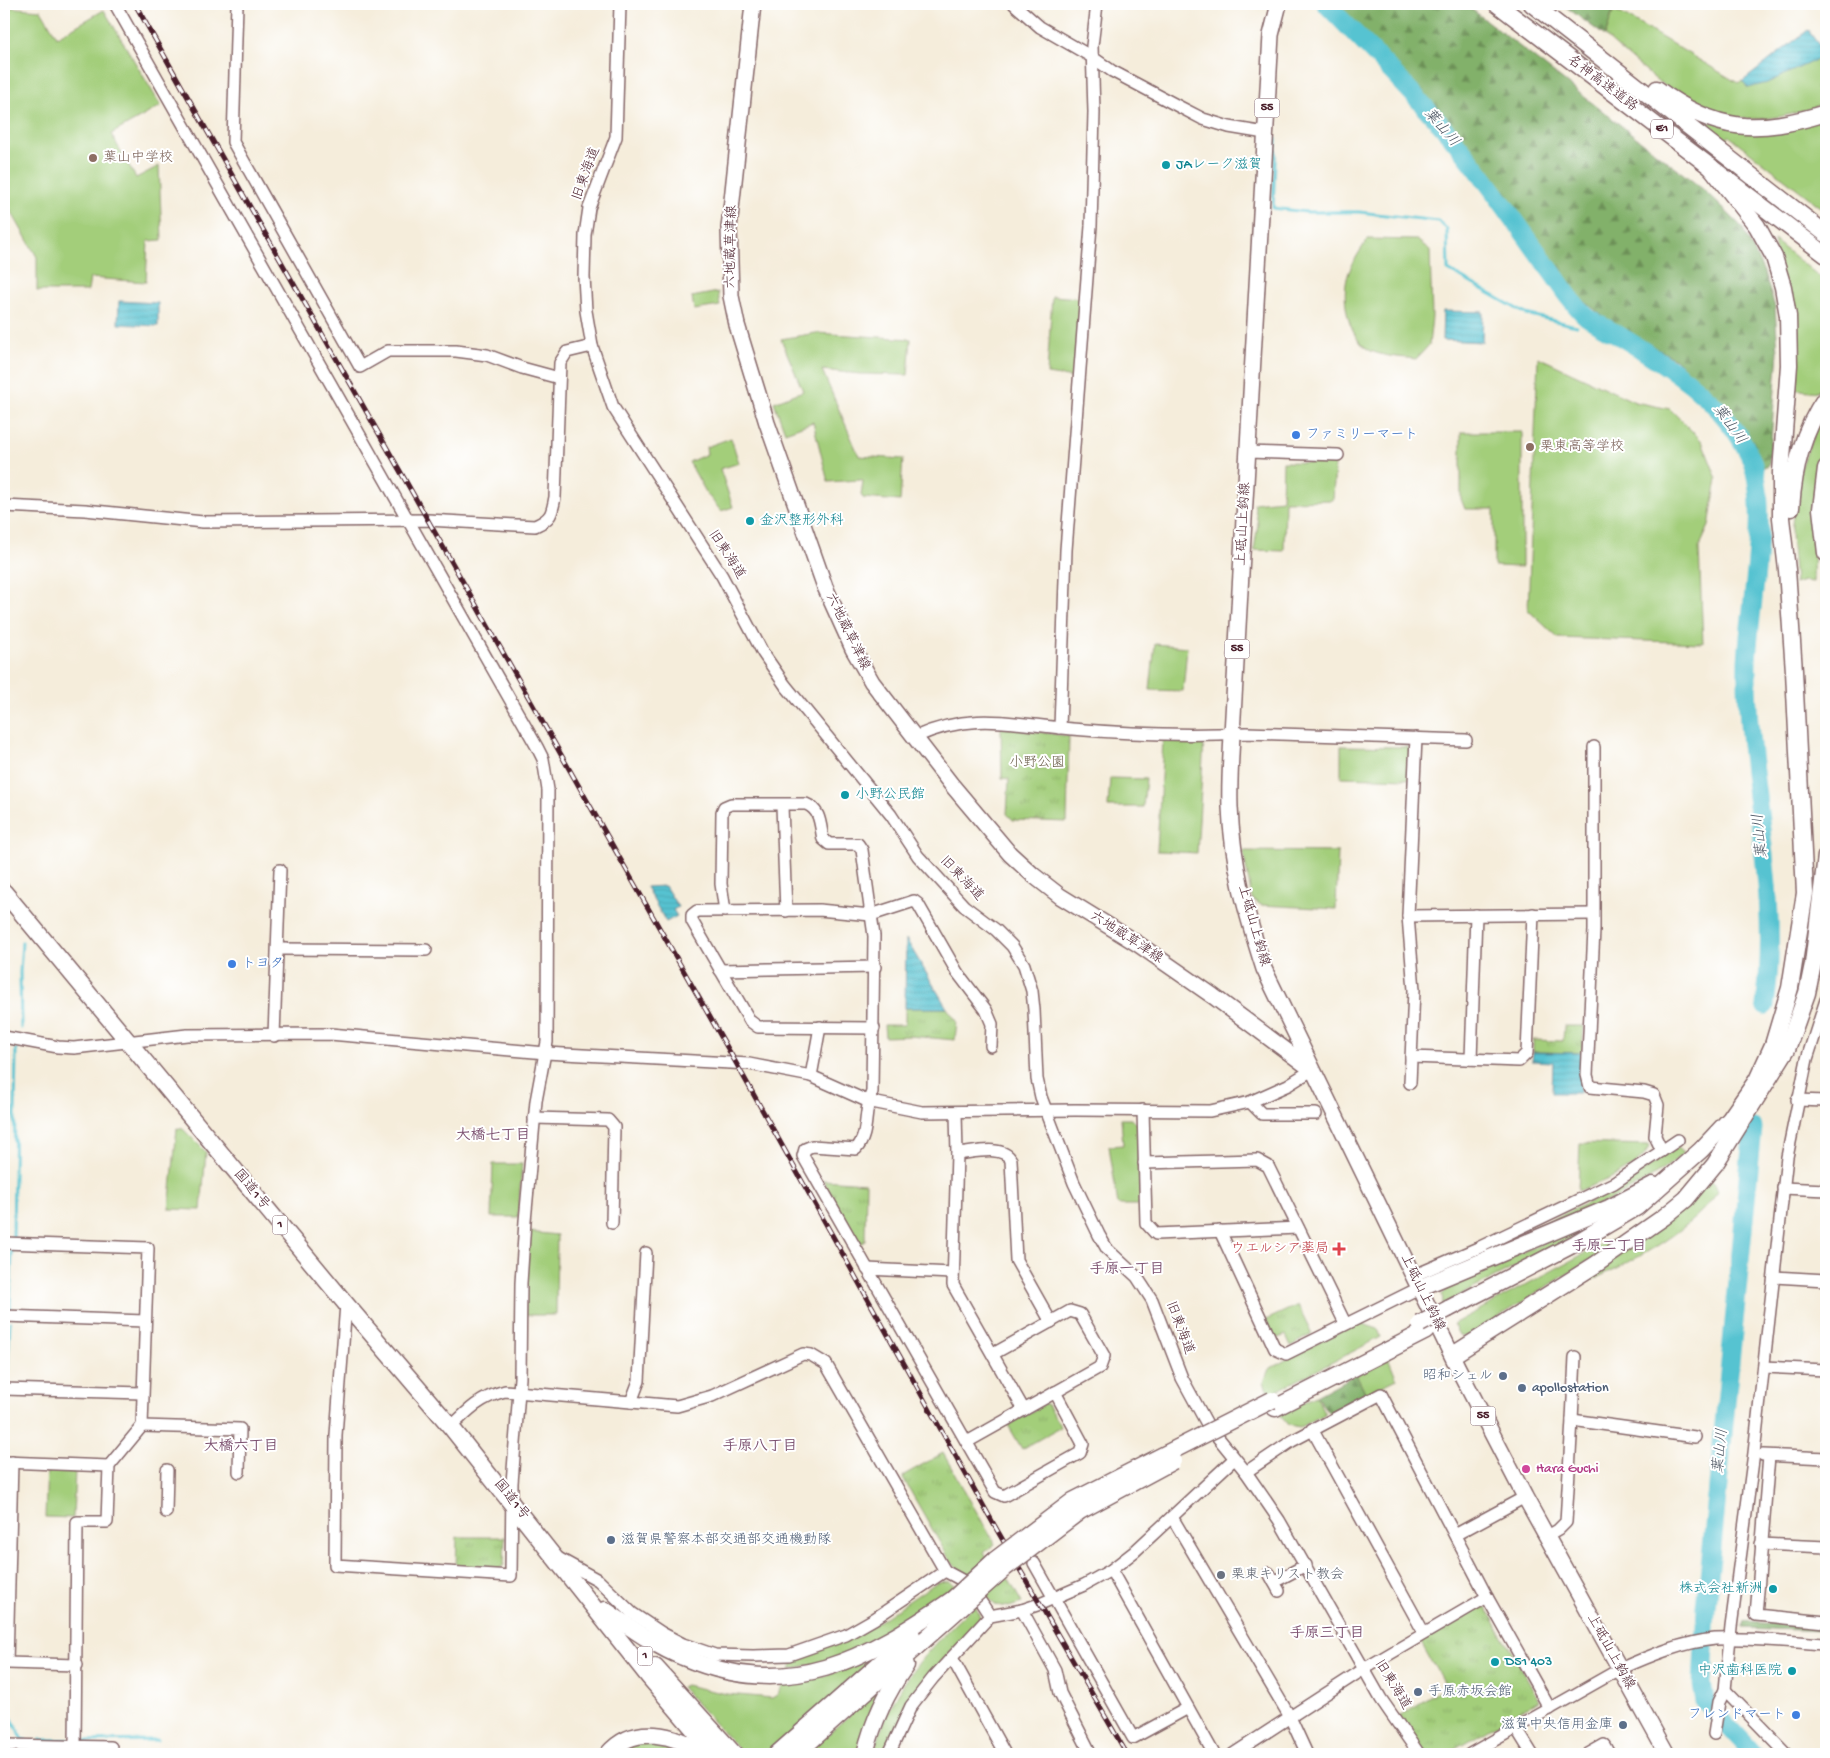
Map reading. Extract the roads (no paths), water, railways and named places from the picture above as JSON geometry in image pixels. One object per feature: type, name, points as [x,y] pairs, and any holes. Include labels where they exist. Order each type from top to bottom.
[{"type":"highway","name":"名神高速道路","points":[[1497,4],[1826,255]]},
{"type":"highway","name":"名神高速道路","points":[[1532,4],[1826,234]]},
{"type":"highway","points":[[1540,4],[1668,97],[1711,120],[1739,126],[1764,127],[1792,123],[1826,113]]},
{"type":"highway","points":[[1451,1313],[1637,1207],[1677,1172],[1730,1119],[1757,1080],[1773,1046],[1790,988],[1805,893],[1787,570],[1781,518],[1781,472],[1789,365],[1788,316],[1783,287],[1774,257],[1757,226],[1710,166]]},
{"type":"highway","points":[[1787,570],[1793,474],[1803,440],[1826,396]]},
{"type":"highway","points":[[1826,468],[1821,509],[1826,553]]},
{"type":"highway","points":[[1453,1355],[1595,1265],[1664,1217],[1686,1199],[1702,1180],[1753,1106],[1787,1050],[1807,993],[1814,964],[1826,856]]},
{"type":"highway","name":"国道1号","points":[[4,892],[346,1304],[451,1427],[644,1670],[715,1754]]},
{"type":"highway","points":[[777,1754],[956,1603],[1018,1542],[1073,1501],[1273,1404],[1451,1313],[1582,1251],[1639,1216],[1679,1186],[1729,1139]]},
{"type":"highway","points":[[1416,1282],[1609,1208],[1677,1172]]},
{"type":"highway","name":"国道1号","points":[[556,1557],[734,1754]]},
{"type":"highway","points":[[605,1610],[659,1645],[702,1665],[748,1675],[784,1675],[813,1672],[859,1657],[956,1603]]},
{"type":"highway","points":[[865,1754],[870,1735],[886,1696],[924,1642],[956,1603]]},
{"type":"highway","points":[[796,1754],[924,1642]]},
{"type":"highway","points":[[608,1754],[624,1741],[645,1734],[658,1734],[683,1742],[705,1754]]},
{"type":"main road","name":"六地蔵草津線","points":[[753,4],[729,228],[731,296],[737,325],[767,423],[852,650],[872,682],[915,737],[1004,846],[1033,875],[1060,896],[1138,944],[1312,1070]]},
{"type":"main road","name":"上砥山上鈎線","points":[[1279,4],[1271,35],[1232,734],[1230,807],[1235,859],[1245,908],[1264,969],[1416,1282],[1525,1497],[1667,1754]]},
{"type":"street","points":[[115,4],[410,522],[542,759],[548,798],[549,898],[546,1053],[534,1118],[525,1222],[521,1283],[520,1378],[512,1483],[511,1576],[335,1565],[336,1435],[346,1304]]},
{"type":"street","points":[[237,4],[233,142],[360,367],[388,351],[456,351],[488,355],[522,368],[559,378]]},
{"type":"street","name":"旧東海道","points":[[620,4],[616,137],[592,201],[585,235],[586,311],[592,346],[614,407],[722,576],[763,653],[785,685],[891,815],[918,856],[964,906],[996,930],[1012,946],[1020,959],[1032,991],[1037,1079],[1046,1110],[1074,1183],[1099,1235],[1107,1248],[1138,1277],[1152,1300],[1182,1378],[1207,1424],[1246,1472],[1279,1520],[1364,1669],[1419,1754]]},
{"type":"street","points":[[1014,4],[1040,28],[1092,57],[1112,71],[1203,118],[1229,127],[1265,133]]},
{"type":"street","points":[[1060,728],[1066,550],[1092,202],[1092,57],[1097,4]]},
{"type":"street","points":[[4,506],[85,510],[203,522],[410,522],[428,520],[535,526],[547,521],[552,511],[555,497],[560,363],[567,352],[592,346]]},
{"type":"street","points":[[1248,452],[1338,455]]},
{"type":"street","points":[[915,737],[947,725],[982,720],[1060,728],[1219,736],[1232,734],[1360,739],[1416,738],[1466,740]]},
{"type":"street","points":[[1410,1083],[1414,990],[1408,916],[1416,738]]},
{"type":"street","points":[[1594,747],[1593,914],[1587,1075],[1590,1087],[1599,1090],[1644,1092],[1654,1095],[1658,1105],[1655,1136],[1662,1151]]},
{"type":"street","points":[[725,910],[722,884],[722,812],[724,807],[731,804],[782,806],[806,804],[814,807],[818,812],[823,839],[829,844],[858,844],[862,850],[871,915],[875,967],[872,1092],[867,1102],[864,1141],[856,1148],[812,1146],[805,1149],[804,1156],[994,1492],[1004,1496],[1080,1453],[1083,1444],[1055,1392]]},
{"type":"street","points":[[782,806],[786,911]]},
{"type":"street","points":[[274,1036],[280,870]]},
{"type":"street","points":[[874,1028],[758,1027],[750,1021],[692,921],[692,915],[697,911],[819,910],[871,915],[914,901],[918,904],[957,972],[986,1010],[992,1024],[991,1046]]},
{"type":"street","points":[[1411,1057],[1519,1061],[1527,1053],[1533,914]]},
{"type":"street","points":[[1408,916],[1593,914]]},
{"type":"street","points":[[1471,1058],[1476,915]]},
{"type":"street","points":[[278,949],[426,950]]},
{"type":"street","points":[[720,970],[875,967]]},
{"type":"street","points":[[1714,1734],[1719,1702],[1725,1690],[1764,1367],[1783,1188],[1797,1100],[1821,1026],[1826,1000]]},
{"type":"street","points":[[811,1076],[820,1027]]},
{"type":"street","points":[[4,1037],[58,1047],[130,1043],[187,1035],[274,1036],[330,1034],[546,1053],[749,1064],[811,1076],[867,1102],[922,1112],[956,1113],[1046,1110],[1210,1111],[1250,1102],[1312,1070]]},
{"type":"street","points":[[1797,1100],[1826,1101]]},
{"type":"street","points":[[1250,1102],[1262,1114],[1316,1114]]},
{"type":"street","points":[[1143,1110],[1146,1223],[1156,1234],[1298,1228]]},
{"type":"street","points":[[956,1113],[957,1154],[953,1285],[1024,1410]]},
{"type":"street","points":[[534,1118],[608,1120],[614,1127],[612,1223]]},
{"type":"street","points":[[1220,1231],[1275,1350],[1286,1354],[1478,1248],[1614,1183],[1678,1140]]},
{"type":"street","points":[[957,1154],[1001,1151],[1008,1155],[1011,1160],[1016,1260],[1051,1322]]},
{"type":"street","points":[[1144,1163],[1257,1160],[1268,1166],[1345,1323]]},
{"type":"street","points":[[1783,1188],[1826,1190]]},
{"type":"street","points":[[4,1244],[148,1248],[142,1426],[109,1466],[107,1522],[78,1522],[75,1746]]},
{"type":"street","points":[[631,1402],[639,1381],[646,1253]]},
{"type":"street","points":[[867,1269],[952,1272]]},
{"type":"street","points":[[1774,1278],[1826,1280]]},
{"type":"street","points":[[967,1442],[1100,1367],[1104,1356],[1080,1314],[1070,1311],[993,1354]]},
{"type":"street","points":[[4,1316],[145,1321]]},
{"type":"street","points":[[451,1427],[488,1395],[518,1392],[677,1406],[698,1402],[795,1356],[803,1354],[820,1359],[826,1364],[945,1571],[969,1584],[990,1616]]},
{"type":"street","points":[[1546,1536],[1558,1530],[1566,1522],[1575,1357]]},
{"type":"street","points":[[1764,1367],[1826,1370]]},
{"type":"street","points":[[4,1389],[142,1393]]},
{"type":"street","points":[[1246,1472],[1312,1429],[1380,1394],[1487,1597],[1550,1709]]},
{"type":"street","points":[[1572,1420],[1695,1437]]},
{"type":"street","points":[[142,1426],[240,1429],[238,1472]]},
{"type":"street","points":[[1312,1429],[1424,1633]]},
{"type":"street","points":[[1754,1453],[1768,1456],[1826,1458]]},
{"type":"street","points":[[1768,1456],[1756,1615],[1826,1622]]},
{"type":"street","points":[[889,1754],[910,1706],[990,1616],[1022,1610],[1054,1598],[1084,1585],[1111,1570],[1134,1552],[1234,1458]]},
{"type":"street","points":[[77,1665],[7,1663],[5,1640],[8,1462],[109,1466]]},
{"type":"street","points":[[166,1470],[166,1512]]},
{"type":"street","points":[[1454,1535],[1525,1497]]},
{"type":"street","points":[[1172,1517],[1290,1717],[1307,1754]]},
{"type":"street","points":[[1761,1544],[1826,1547]]},
{"type":"street","points":[[556,1557],[598,1580],[632,1613],[683,1644],[716,1655],[789,1655],[846,1635],[874,1619],[945,1571]]},
{"type":"street","points":[[1034,1563],[1133,1738],[1188,1708]]},
{"type":"street","points":[[1274,1582],[1306,1565]]},
{"type":"street","points":[[1111,1570],[1214,1754]]},
{"type":"street","points":[[1233,1754],[1364,1669],[1487,1597]]},
{"type":"street","points":[[1022,1610],[1055,1670],[1060,1693],[1090,1754]]},
{"type":"street","points":[[1470,1754],[1620,1668],[1644,1658],[1689,1644],[1715,1639],[1826,1644]]},
{"type":"street","points":[[952,1658],[1005,1754]]},
{"type":"street","points":[[1725,1690],[1787,1754]]},
{"type":"street","points":[[1516,1728],[1532,1754]]},
{"type":"street","points":[[4,1745],[111,1747]]},
{"type":"street","points":[[1588,1754],[1604,1745],[1609,1754]]},
{"type":"water","points":[[1808,30],[1826,55],[1767,83],[1748,88],[1743,81]]},
{"type":"water","points":[[119,301],[158,303],[158,326],[118,324]]},
{"type":"water","points":[[1443,311],[1483,312],[1482,342],[1442,340]]},
{"type":"water","points":[[665,886],[678,907],[673,910],[677,916],[666,922],[646,887]]},
{"type":"water","points":[[906,939],[947,1008],[905,1008]]},
{"type":"water","points":[[1533,1052],[1582,1053],[1580,1093],[1552,1093],[1553,1062],[1532,1061]]},
{"type":"waterway","name":"葉山川","points":[[1326,4],[1405,85],[1461,148],[1577,307],[1591,320],[1656,359],[1692,384],[1723,415],[1748,452],[1755,473],[1759,497],[1758,554],[1747,663],[1751,748],[1766,876],[1769,919],[1769,962],[1765,1005]]},
{"type":"waterway","points":[[1276,139],[1273,208],[1306,212],[1359,212],[1438,221],[1447,229],[1448,270],[1526,314],[1576,326]]},
{"type":"waterway","name":"葉山川","points":[[1587,316],[1602,325]]},
{"type":"waterway","points":[[21,1028],[20,972],[22,942]]},
{"type":"waterway","points":[[13,1238],[16,1049]]},
{"type":"waterway","name":"葉山川","points":[[1753,1128],[1706,1608],[1702,1684],[1705,1701],[1754,1754]]},
{"type":"waterway","points":[[10,1312],[12,1250]]},
{"type":"waterway","points":[[7,1384],[10,1322]]},
{"type":"waterway","points":[[6,1453],[7,1396]]},
{"type":"waterway","points":[[4,1519],[5,1469]]},
{"type":"waterway","points":[[4,1704],[23,1740],[26,1740]]},
{"type":"waterway","points":[[40,1740],[67,1740]]},
{"type":"waterway","points":[[83,1741],[157,1740]]},
{"type":"waterway","points":[[163,1754],[164,1749]]},
{"type":"railway","points":[[135,4],[736,1063],[997,1530],[1127,1754]]},
{"type":"place","name":"葉山中学校","points":[[93,158]]},
{"type":"place","name":"JAレーク滋賀","points":[[1166,165]]},
{"type":"place","name":"ファミリーマート","points":[[1296,435]]},
{"type":"place","name":"栗東高等学校","points":[[1530,447]]},
{"type":"place","name":"金沢整形外科","points":[[750,521]]},
{"type":"place","name":"小野公民館","points":[[845,795]]},
{"type":"place","name":"トヨタ","points":[[232,964]]},
{"type":"place","name":"ウエルシア薬局","points":[[1339,1249]]},
{"type":"place","name":"昭和シェル","points":[[1503,1376]]},
{"type":"place","name":"apollostation","points":[[1522,1388]]},
{"type":"place","name":"Hara Guchi","points":[[1526,1469]]},
{"type":"place","name":"滋賀県警察本部交通部交通機動隊","points":[[611,1540]]},
{"type":"place","name":"栗東キリスト教会","points":[[1221,1575]]},
{"type":"place","name":"株式会社新洲","points":[[1773,1589]]},
{"type":"place","name":"D51 403","points":[[1495,1662]]},
{"type":"place","name":"中沢歯科医院","points":[[1792,1671]]},
{"type":"place","name":"手原赤坂会館","points":[[1418,1692]]},
{"type":"place","name":"フレンドマート","points":[[1796,1715]]},
{"type":"place","name":"滋賀中央信用金庫","points":[[1623,1725]]},
{"type":"district","name":"大橋七丁目","points":[[493,1136]]},
{"type":"district","name":"手原二丁目","points":[[1609,1247]]},
{"type":"district","name":"手原一丁目","points":[[1127,1270]]},
{"type":"district","name":"大橋六丁目","points":[[241,1447]]},
{"type":"district","name":"手原八丁目","points":[[760,1447]]},
{"type":"district","name":"手原三丁目","points":[[1327,1634]]},
{"type":"park label","name":"小野公園","points":[[1037,763]]}]
